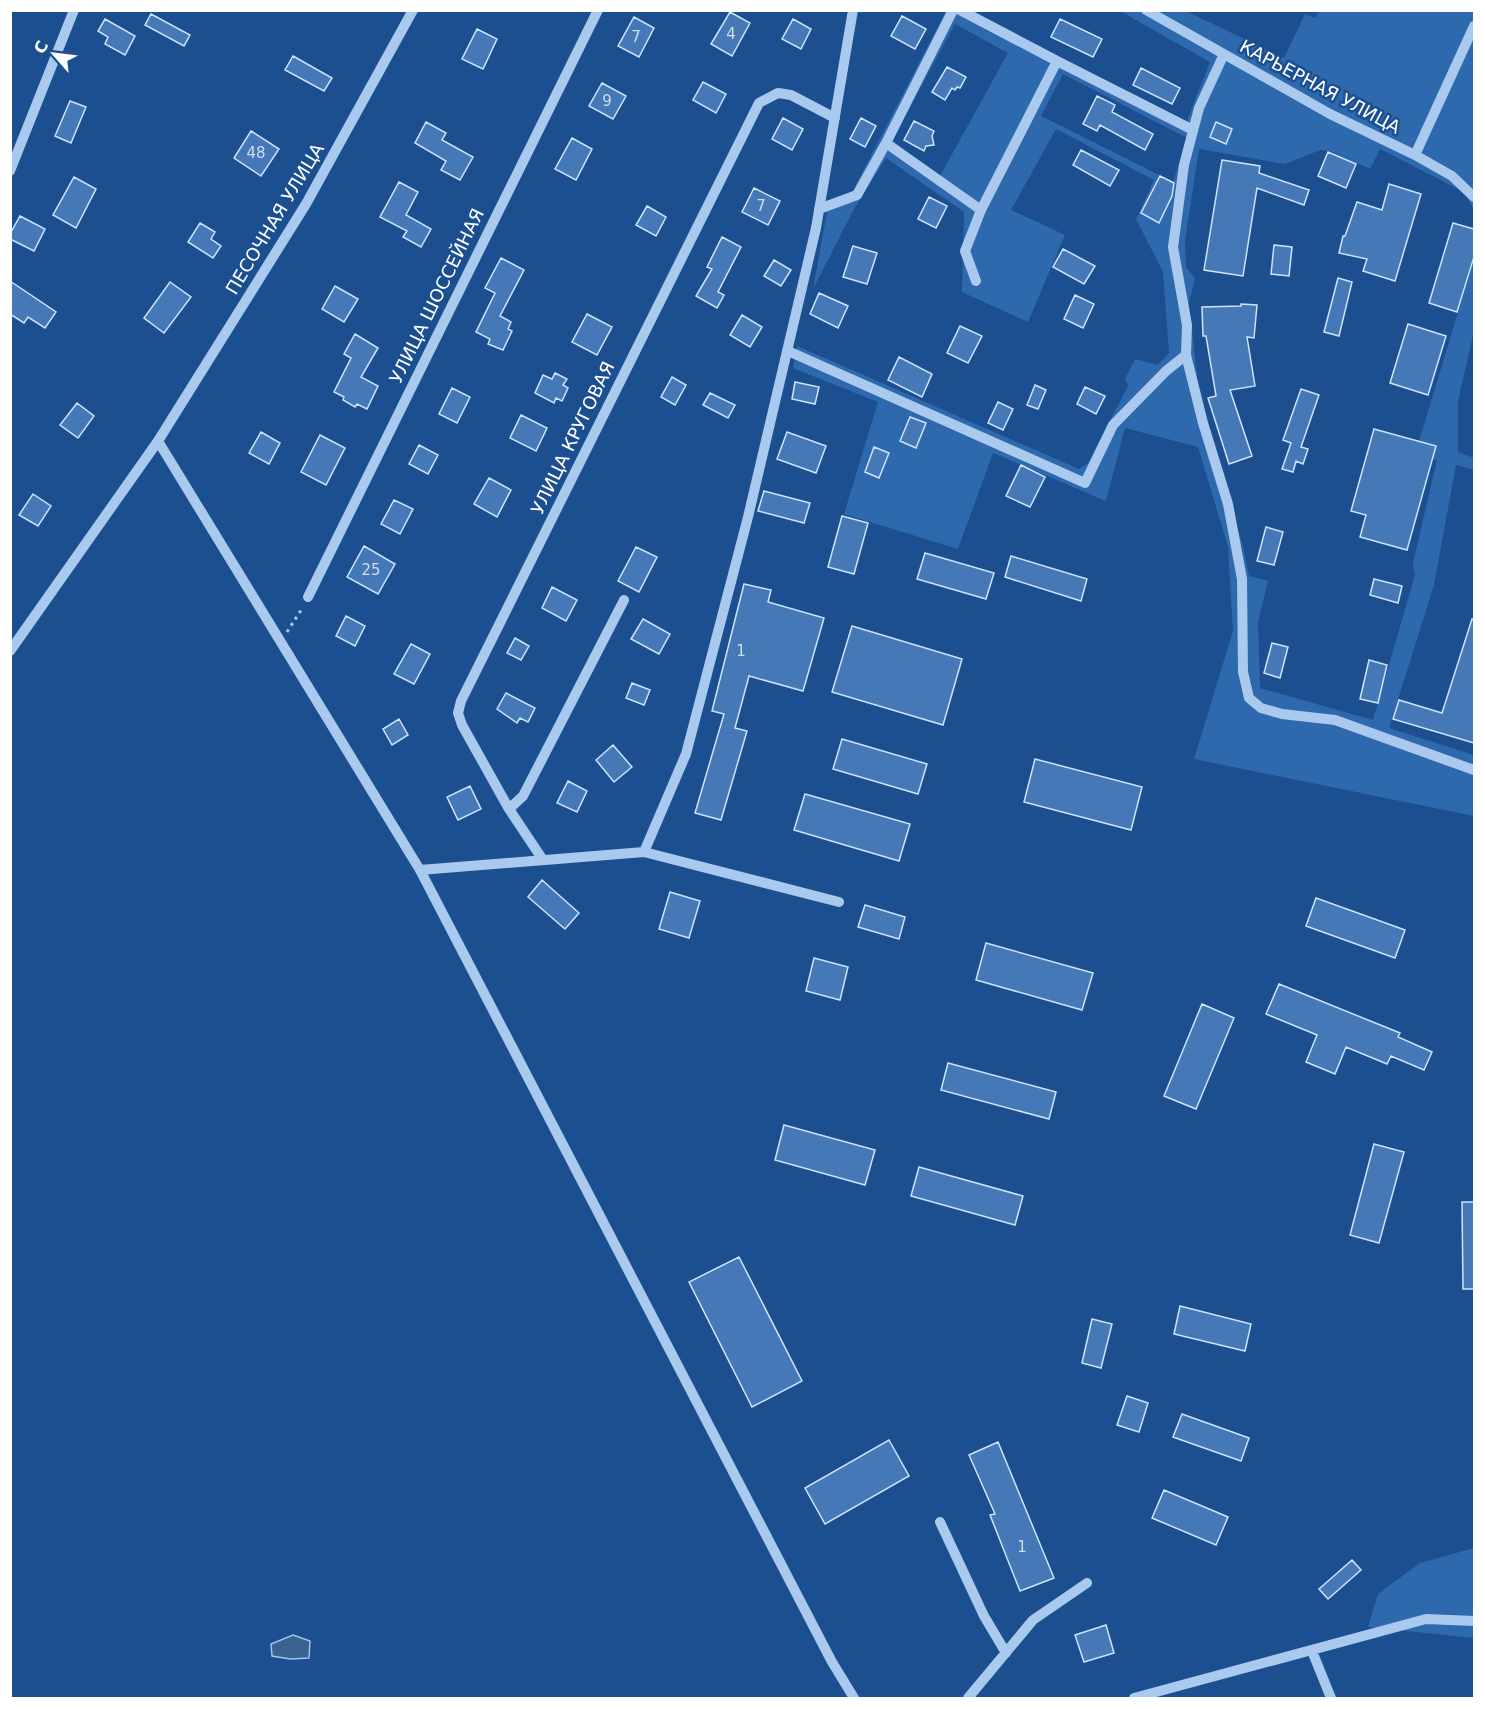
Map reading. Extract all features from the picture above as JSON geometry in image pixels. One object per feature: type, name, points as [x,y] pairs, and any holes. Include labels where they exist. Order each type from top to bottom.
[{"type":"street","points":[[10,171],[74,10]]},
{"type":"street","name":"ПЕСОЧНАЯ УЛИЦА","points":[[10,651],[158,441],[306,204],[413,10]]},
{"type":"street","name":"УЛИЦА ШОССЕЙНАЯ","points":[[308,597],[598,10]]},
{"type":"street","points":[[645,852],[686,754],[748,516],[819,209],[853,10]]},
{"type":"street","points":[[819,209],[857,195],[953,10]]},
{"type":"street","points":[[960,10],[1193,130]]},
{"type":"street","name":"КАРЬЕРНАЯ УЛИЦА","points":[[1146,10],[1330,114],[1415,155],[1452,176],[1474,196]]},
{"type":"street","points":[[1415,155],[1474,26]]},
{"type":"street","points":[[1224,54],[1199,108],[1193,130],[1184,165],[1173,247],[1187,325],[1186,356],[1203,423],[1228,504],[1242,579],[1243,672],[1249,698],[1261,708],[1282,714],[1335,720],[1474,770]]},
{"type":"street","points":[[976,282],[965,251],[981,210],[1057,61]]},
{"type":"street","name":"УЛИЦА КРУГОВАЯ","points":[[543,860],[509,809],[462,725],[458,713],[461,701],[759,103],[778,93],[791,95],[835,118]]},
{"type":"street","points":[[886,143],[981,210]]},
{"type":"street","points":[[788,351],[1085,483],[1113,425],[1166,371],[1186,356]]},
{"type":"street","points":[[158,441],[420,870],[832,1662],[854,1698]]},
{"type":"street","points":[[509,809],[523,796],[624,600]]},
{"type":"street","points":[[420,870],[645,852],[839,902]]},
{"type":"street","points":[[940,1522],[984,1616],[1006,1653]]},
{"type":"street","points":[[968,1698],[1033,1620],[1087,1583]]},
{"type":"street","points":[[1134,1698],[1426,1619],[1474,1621]]},
{"type":"street","points":[[1312,1651],[1330,1698]]},
{"type":"path","points":[[281,642],[308,597]]},
{"type":"shaded area","points":[[946,11],[969,11],[1184,128],[1210,62],[1120,11],[1186,11],[1284,58],[1305,14],[1315,18],[1319,11],[1474,11],[1474,210],[1464,192],[1380,149],[1370,169],[1330,151],[1320,150],[1285,164],[1199,149],[1185,241],[1186,267],[1195,279],[1189,303],[1202,421],[1242,542],[1249,576],[1268,581],[1258,622],[1260,688],[1373,720],[1415,575],[1413,563],[1437,460],[1415,454],[1474,260],[1474,331],[1458,401],[1458,452],[1474,458],[1474,470],[1456,465],[1434,585],[1389,728],[1474,755],[1474,816],[1194,759],[1233,631],[1228,547],[1198,447],[1125,428],[1106,501],[993,453],[958,549],[844,514],[878,402],[793,368],[797,346],[1079,469],[1088,463],[1128,386],[1125,379],[1135,359],[1158,365],[1169,353],[1163,272],[1136,219],[1154,180],[1056,129],[1011,210],[1065,235],[1028,322],[962,292],[964,212],[886,158],[854,209],[813,289],[829,201],[850,196]],"holes":[[[955,24],[1008,53],[940,176],[908,156],[892,140]],[[1063,74],[1187,138],[1173,182],[1041,116]]]},
{"type":"shaded area","points":[[1474,1548],[1474,1638],[1368,1627],[1378,1594],[1420,1563]]},
{"type":"shaded area","points":[[293,1635],[310,1641],[309,1658],[290,1659],[272,1656],[271,1644]]},
{"type":"building","points":[[730,12],[750,23],[732,56],[711,44]]},
{"type":"building","points":[[151,14],[190,35],[184,46],[145,25]]},
{"type":"building","points":[[902,16],[926,29],[915,49],[891,36]]},
{"type":"building","points":[[634,17],[654,28],[639,57],[618,46]]},
{"type":"building","points":[[105,19],[135,36],[125,55],[105,44],[108,37],[98,31]]},
{"type":"building","points":[[793,19],[811,29],[801,49],[782,39]]},
{"type":"building","points":[[1060,19],[1102,39],[1093,57],[1051,37]]},
{"type":"building","points":[[477,29],[497,39],[483,69],[462,59]]},
{"type":"building","points":[[293,56],[332,78],[324,91],[285,70]]},
{"type":"building","points":[[947,67],[966,77],[960,88],[957,87],[955,90],[952,88],[945,100],[932,92]]},
{"type":"building","points":[[1141,68],[1180,88],[1172,104],[1133,85]]},
{"type":"building","points":[[703,82],[726,94],[716,113],[693,100]]},
{"type":"building","points":[[602,83],[626,96],[613,119],[589,106]]},
{"type":"building","points":[[1097,96],[1115,105],[1112,112],[1153,134],[1145,150],[1100,125],[1097,131],[1083,124]]},
{"type":"building","points":[[70,101],[86,107],[71,143],[55,136]]},
{"type":"building","points":[[783,118],[803,129],[792,150],[772,139]]},
{"type":"building","points":[[861,118],[876,126],[865,147],[850,139]]},
{"type":"building","points":[[914,121],[934,131],[932,136],[934,145],[926,146],[924,151],[904,140]]},
{"type":"building","points":[[426,122],[446,133],[442,140],[473,157],[460,180],[441,170],[446,161],[415,143]]},
{"type":"building","points":[[1216,122],[1232,129],[1226,144],[1210,137]]},
{"type":"building","points":[[251,131],[279,149],[261,176],[234,158]]},
{"type":"building","points":[[572,138],[592,149],[576,180],[555,169]]},
{"type":"building","points":[[1081,150],[1119,170],[1110,186],[1073,165]]},
{"type":"building","points":[[1328,152],[1356,164],[1346,188],[1318,176]]},
{"type":"building","points":[[1222,160],[1260,166],[1259,173],[1309,190],[1304,205],[1257,188],[1243,276],[1204,270]]},
{"type":"building","points":[[1160,176],[1174,183],[1172,196],[1159,223],[1141,213]]},
{"type":"building","points":[[74,177],[96,189],[76,228],[53,215]]},
{"type":"building","points":[[399,182],[418,192],[406,215],[431,229],[421,247],[403,237],[407,231],[380,217]]},
{"type":"building","points":[[1389,184],[1421,194],[1395,281],[1363,271],[1367,259],[1339,253],[1343,236],[1345,236],[1357,202],[1382,210]]},
{"type":"building","points":[[754,188],[780,201],[768,225],[742,212]]},
{"type":"building","points":[[929,197],[947,206],[936,228],[918,219]]},
{"type":"building","points":[[647,206],[666,217],[656,236],[636,225]]},
{"type":"building","points":[[20,216],[45,229],[34,251],[10,239],[10,234]]},
{"type":"building","points":[[200,223],[215,232],[211,239],[221,246],[213,258],[188,242]]},
{"type":"building","points":[[1453,223],[1474,229],[1474,257],[1457,312],[1429,303]]},
{"type":"building","points":[[722,237],[741,247],[718,292],[724,295],[717,308],[696,296],[712,269],[707,267]]},
{"type":"building","points":[[1274,245],[1292,247],[1289,276],[1271,274]]},
{"type":"building","points":[[853,246],[877,253],[867,284],[843,277]]},
{"type":"building","points":[[1063,249],[1095,266],[1084,284],[1053,267]]},
{"type":"building","points":[[501,258],[524,270],[500,316],[511,322],[508,329],[512,331],[503,350],[488,344],[490,339],[476,332],[495,293],[485,288]]},
{"type":"building","points":[[774,260],[791,270],[781,286],[764,276]]},
{"type":"building","points":[[1338,278],[1352,282],[1339,336],[1324,332]]},
{"type":"building","points":[[10,281],[56,312],[45,328],[28,317],[24,323],[10,314]]},
{"type":"building","points":[[170,282],[191,297],[164,333],[144,318]]},
{"type":"building","points":[[335,286],[358,299],[344,322],[322,309]]},
{"type":"building","points":[[819,293],[848,306],[838,328],[810,314]]},
{"type":"building","points":[[1075,295],[1094,304],[1083,328],[1064,319]]},
{"type":"building","points":[[1241,304],[1257,305],[1254,338],[1247,337],[1255,386],[1230,390],[1252,456],[1229,464],[1208,398],[1216,396],[1206,336],[1203,336],[1202,307],[1241,306]]},
{"type":"building","points":[[587,314],[612,327],[597,355],[572,342]]},
{"type":"building","points":[[742,315],[762,327],[750,347],[730,335]]},
{"type":"building","points":[[1408,324],[1446,336],[1428,395],[1390,383]]},
{"type":"building","points":[[960,326],[982,336],[968,363],[947,353]]},
{"type":"building","points":[[355,334],[378,348],[361,377],[378,386],[367,409],[357,404],[355,407],[334,392],[351,358],[344,354]]},
{"type":"building","points":[[899,357],[932,374],[922,397],[888,380]]},
{"type":"building","points":[[555,373],[567,379],[563,385],[568,388],[562,401],[556,398],[554,403],[535,393],[543,375],[552,379]]},
{"type":"building","points":[[672,377],[686,385],[675,405],[661,397]]},
{"type":"building","points":[[795,382],[819,387],[815,404],[792,399]]},
{"type":"building","points":[[1035,385],[1046,390],[1038,409],[1027,405]]},
{"type":"building","points":[[1085,387],[1105,396],[1096,414],[1077,404]]},
{"type":"building","points":[[452,388],[470,397],[457,423],[439,414]]},
{"type":"building","points":[[1301,389],[1319,395],[1301,447],[1308,449],[1303,464],[1296,461],[1293,472],[1282,469],[1291,443],[1283,440]]},
{"type":"building","points":[[710,393],[735,405],[728,418],[703,405]]},
{"type":"building","points":[[998,402],[1013,409],[1003,430],[988,423]]},
{"type":"building","points":[[77,403],[94,416],[78,438],[60,425]]},
{"type":"building","points":[[521,415],[547,428],[536,451],[510,438]]},
{"type":"building","points":[[910,417],[926,423],[916,448],[900,441]]},
{"type":"building","points":[[1374,429],[1436,446],[1407,550],[1360,537],[1366,515],[1351,511]]},
{"type":"building","points":[[261,432],[280,443],[269,464],[249,453]]},
{"type":"building","points":[[787,432],[826,446],[816,473],[777,459]]},
{"type":"building","points":[[320,435],[345,448],[326,485],[301,472]]},
{"type":"building","points":[[419,445],[438,455],[428,474],[409,464]]},
{"type":"building","points":[[874,447],[889,453],[879,478],[865,472]]},
{"type":"building","points":[[1021,465],[1045,477],[1030,507],[1006,496]]},
{"type":"building","points":[[489,478],[511,490],[497,517],[474,504]]},
{"type":"building","points":[[764,491],[810,503],[804,523],[758,511]]},
{"type":"building","points":[[33,494],[51,506],[38,526],[19,515]]},
{"type":"building","points":[[394,500],[413,509],[400,534],[381,524]]},
{"type":"building","points":[[842,516],[868,523],[854,574],[828,567]]},
{"type":"building","points":[[1266,527],[1283,532],[1274,565],[1257,561]]},
{"type":"building","points":[[364,546],[395,564],[378,594],[347,577]]},
{"type":"building","points":[[636,547],[657,557],[639,592],[618,581]]},
{"type":"building","points":[[925,553],[994,573],[986,599],[917,579]]},
{"type":"building","points":[[1011,556],[1087,579],[1081,601],[1005,577]]},
{"type":"building","points":[[1374,579],[1402,586],[1398,603],[1370,595]]},
{"type":"building","points":[[744,584],[771,590],[768,602],[824,618],[803,691],[749,676],[735,728],[747,731],[721,820],[695,813],[724,714],[712,711]]},
{"type":"building","points":[[552,587],[577,600],[566,621],[542,608]]},
{"type":"building","points":[[346,616],[365,626],[355,646],[336,636]]},
{"type":"building","points":[[643,619],[670,634],[659,654],[631,639]]},
{"type":"building","points":[[1472,619],[1474,620],[1474,743],[1393,719],[1399,700],[1442,713]]},
{"type":"building","points":[[852,626],[962,659],[943,725],[832,692]]},
{"type":"building","points":[[515,638],[529,646],[521,660],[507,653]]},
{"type":"building","points":[[1272,643],[1288,647],[1280,678],[1264,673]]},
{"type":"building","points":[[411,644],[430,654],[414,684],[394,674]]},
{"type":"building","points":[[1369,660],[1387,665],[1378,703],[1360,699]]},
{"type":"building","points":[[632,683],[650,690],[644,705],[626,698]]},
{"type":"building","points":[[506,693],[535,708],[528,722],[520,718],[517,723],[497,709]]},
{"type":"building","points":[[399,719],[408,735],[392,745],[383,729]]},
{"type":"building","points":[[842,739],[927,764],[918,794],[833,769]]},
{"type":"building","points":[[613,745],[632,767],[614,782],[596,760]]},
{"type":"building","points":[[1035,759],[1142,787],[1131,830],[1024,802]]},
{"type":"building","points":[[568,781],[587,791],[577,812],[557,803]]},
{"type":"building","points":[[470,786],[481,809],[458,820],[447,797]]},
{"type":"building","points":[[805,794],[910,824],[899,861],[794,830]]},
{"type":"building","points":[[542,880],[579,913],[565,929],[528,897]]},
{"type":"building","points":[[670,892],[700,901],[689,938],[659,929]]},
{"type":"building","points":[[1316,898],[1405,930],[1395,958],[1306,926]]},
{"type":"building","points":[[865,905],[905,917],[899,939],[858,927]]},
{"type":"building","points":[[986,943],[1093,973],[1082,1010],[976,980]]},
{"type":"building","points":[[814,958],[848,967],[840,1000],[806,991]]},
{"type":"building","points":[[1279,984],[1400,1033],[1398,1037],[1432,1052],[1424,1070],[1391,1056],[1387,1064],[1346,1047],[1335,1074],[1306,1062],[1317,1035],[1266,1014]]},
{"type":"building","points":[[1202,1004],[1234,1018],[1196,1109],[1164,1096]]},
{"type":"building","points":[[948,1063],[1056,1092],[1049,1119],[941,1090]]},
{"type":"building","points":[[784,1125],[875,1150],[865,1185],[775,1160]]},
{"type":"building","points":[[1374,1144],[1404,1152],[1379,1243],[1350,1235]]},
{"type":"building","points":[[919,1167],[1023,1196],[1015,1225],[911,1196]]},
{"type":"building","points":[[1462,1202],[1474,1202],[1474,1289],[1463,1289]]},
{"type":"building","points":[[739,1257],[802,1381],[752,1407],[689,1282]]},
{"type":"building","points":[[1180,1306],[1251,1324],[1245,1351],[1174,1334]]},
{"type":"building","points":[[1092,1319],[1112,1324],[1101,1368],[1082,1363]]},
{"type":"building","points":[[1127,1396],[1148,1403],[1139,1432],[1117,1425]]},
{"type":"building","points":[[1182,1414],[1249,1438],[1241,1461],[1173,1437]]},
{"type":"building","points":[[889,1440],[909,1476],[825,1524],[805,1488]]},
{"type":"building","points":[[998,1442],[1054,1578],[1020,1591],[990,1515],[995,1514],[969,1455]]},
{"type":"building","points":[[1164,1490],[1228,1517],[1216,1545],[1152,1518]]},
{"type":"building","points":[[1352,1560],[1361,1570],[1328,1599],[1319,1589]]},
{"type":"building","points":[[1106,1625],[1114,1653],[1084,1662],[1075,1635]]}]
